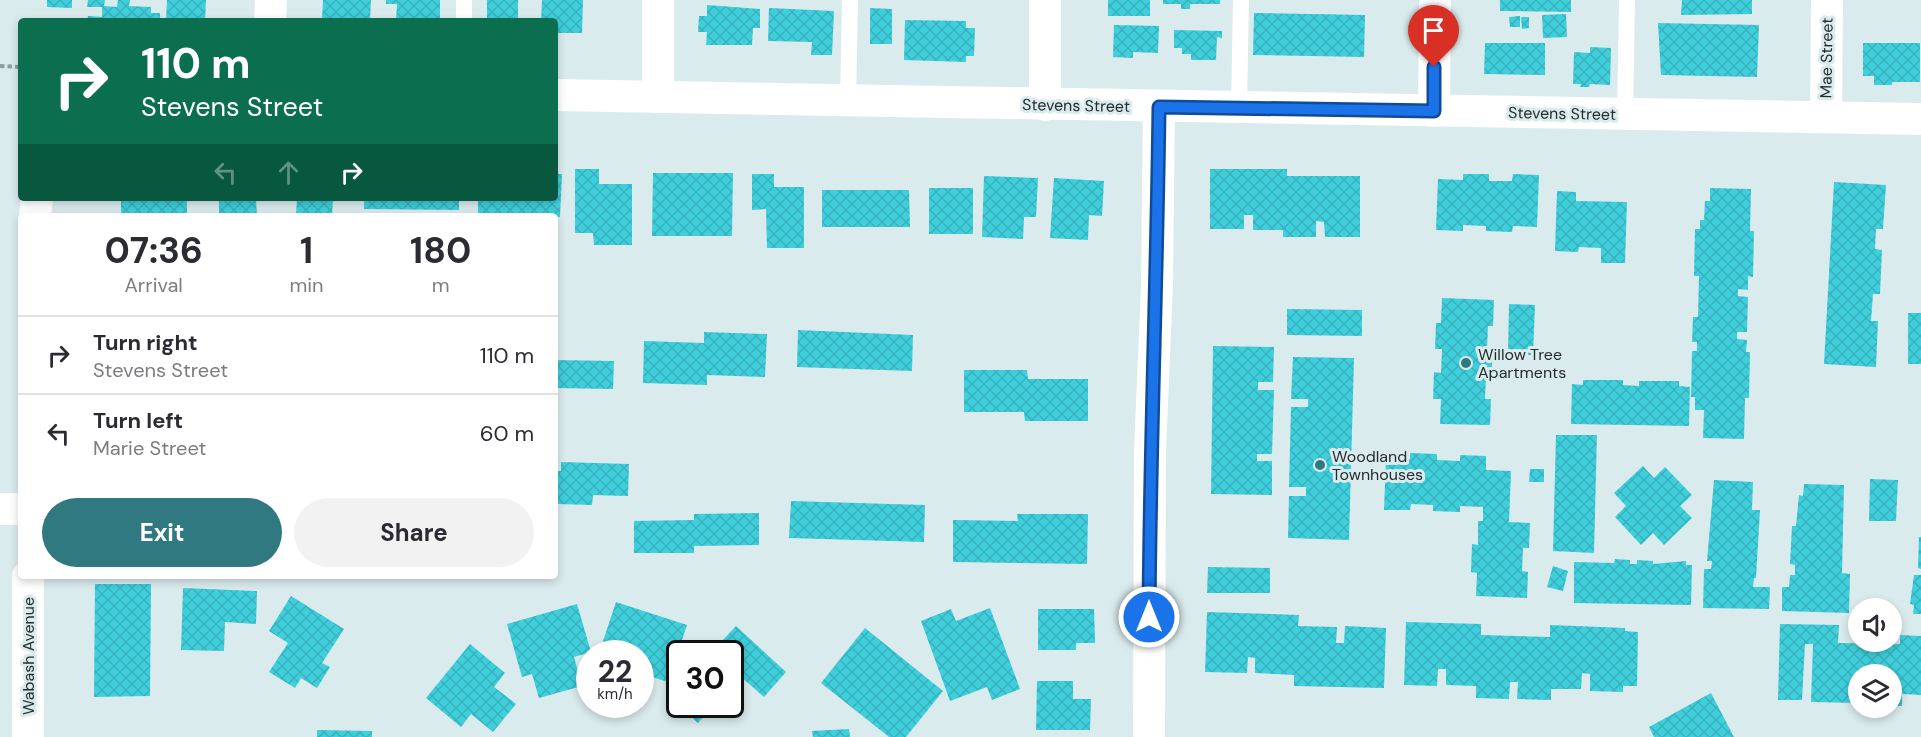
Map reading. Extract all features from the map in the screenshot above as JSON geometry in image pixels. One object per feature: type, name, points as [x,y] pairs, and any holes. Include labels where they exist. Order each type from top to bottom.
[{"type":"street","points":[[270,18],[271,0]]},
{"type":"street","points":[[658,0],[658,97]]},
{"type":"street","points":[[1045,0],[1045,105]]},
{"type":"street","points":[[1434,111],[1435,0]]},
{"type":"street","name":"Mae Street","points":[[1826,117],[1827,0]]},
{"type":"street","name":"Stevens Street","points":[[558,95],[1921,119]]},
{"type":"street","points":[[1149,737],[1150,451],[1157,285],[1159,107]]},
{"type":"street","points":[[0,508],[18,509]]},
{"type":"street","name":"Wabash Avenue","points":[[28,579],[28,737]]},
{"type":"lane","points":[[464,0],[464,18]]},
{"type":"lane","points":[[848,101],[850,0]]},
{"type":"lane","points":[[1239,108],[1241,0]]},
{"type":"lane","points":[[1625,114],[1627,0]]},
{"type":"path","points":[[0,66],[18,67]]},
{"type":"building","points":[[47,0],[72,0],[72,8],[47,7]]},
{"type":"building","points":[[88,0],[105,0],[104,6],[117,7],[118,0],[130,0],[129,6],[151,7],[151,13],[160,13],[160,18],[88,18],[88,16],[102,17],[102,7],[87,7]]},
{"type":"building","points":[[167,0],[206,0],[205,18],[166,18]]},
{"type":"building","points":[[323,0],[371,0],[370,18],[322,18]]},
{"type":"building","points":[[386,0],[440,0],[440,18],[396,18],[397,4],[386,4]]},
{"type":"building","points":[[487,0],[518,0],[518,18],[487,18]]},
{"type":"building","points":[[542,0],[583,0],[582,33],[558,33],[558,18],[541,18]]},
{"type":"building","points":[[1108,0],[1150,0],[1150,16],[1108,16]]},
{"type":"building","points":[[1163,0],[1220,0],[1220,4],[1190,4],[1190,9],[1181,9],[1181,4],[1163,4]]},
{"type":"building","points":[[1500,0],[1571,0],[1571,12],[1500,11]]},
{"type":"building","points":[[1682,0],[1752,0],[1752,14],[1681,15]]},
{"type":"building","points":[[707,5],[760,9],[760,28],[753,28],[752,45],[706,45],[707,32],[698,32],[699,16],[707,16]]},
{"type":"building","points":[[769,8],[834,11],[832,55],[811,55],[812,42],[768,41]]},
{"type":"building","points":[[870,8],[892,9],[892,44],[870,44]]},
{"type":"building","points":[[1254,13],[1365,15],[1364,57],[1253,55]]},
{"type":"building","points":[[1566,14],[1567,37],[1543,38],[1542,15]]},
{"type":"building","points":[[1520,16],[1520,27],[1510,27],[1509,17]]},
{"type":"building","points":[[1521,17],[1529,17],[1529,28],[1522,29]]},
{"type":"building","points":[[905,20],[966,21],[966,28],[975,28],[974,56],[966,56],[966,62],[904,60]]},
{"type":"building","points":[[1658,23],[1759,25],[1757,77],[1661,75]]},
{"type":"building","points":[[1114,25],[1159,26],[1158,53],[1133,52],[1133,58],[1113,57]]},
{"type":"building","points":[[1174,30],[1222,31],[1222,38],[1217,37],[1216,60],[1191,60],[1191,54],[1182,54],[1182,48],[1174,48]]},
{"type":"building","points":[[1485,43],[1545,43],[1545,75],[1484,74]]},
{"type":"building","points":[[1863,43],[1920,43],[1920,82],[1892,82],[1892,85],[1874,85],[1874,76],[1863,76]]},
{"type":"building","points":[[1590,47],[1611,48],[1610,85],[1590,84],[1589,87],[1580,87],[1581,84],[1573,84],[1574,52],[1590,53]]},
{"type":"building","points":[[575,169],[599,169],[599,184],[632,184],[632,245],[594,245],[593,233],[575,233]]},
{"type":"building","points":[[1210,169],[1287,169],[1287,176],[1360,176],[1360,237],[1325,237],[1324,222],[1316,221],[1316,237],[1283,237],[1283,230],[1253,230],[1253,215],[1244,215],[1244,229],[1210,229]]},
{"type":"building","points":[[653,173],[733,173],[732,236],[652,236]]},
{"type":"building","points":[[558,174],[562,174],[560,217],[558,213],[478,213],[478,201],[558,201]]},
{"type":"building","points":[[752,174],[774,174],[774,187],[804,187],[804,248],[767,248],[766,209],[752,210]]},
{"type":"building","points":[[1463,174],[1489,174],[1489,181],[1512,181],[1513,174],[1539,175],[1537,227],[1513,226],[1512,232],[1486,231],[1486,226],[1463,225],[1463,231],[1436,230],[1438,179],[1463,180]]},
{"type":"building","points":[[984,176],[1038,178],[1036,217],[1024,217],[1023,239],[982,237]]},
{"type":"building","points":[[1054,178],[1104,181],[1102,216],[1089,215],[1088,240],[1050,238]]},
{"type":"building","points":[[1834,182],[1886,185],[1883,229],[1876,229],[1875,249],[1882,250],[1880,294],[1873,294],[1871,321],[1878,321],[1876,367],[1824,364]]},
{"type":"building","points":[[929,188],[973,188],[973,234],[929,234]]},
{"type":"building","points":[[1710,188],[1751,189],[1750,231],[1754,231],[1753,277],[1748,276],[1748,290],[1738,289],[1738,296],[1748,297],[1747,332],[1737,332],[1737,339],[1747,340],[1746,352],[1750,352],[1749,398],[1745,398],[1744,439],[1703,438],[1704,410],[1695,410],[1695,397],[1691,397],[1692,351],[1697,351],[1697,342],[1692,342],[1693,317],[1698,317],[1699,276],[1694,276],[1695,229],[1700,229],[1700,220],[1704,220],[1705,201],[1710,201]]},
{"type":"building","points":[[822,190],[909,190],[910,227],[822,227]]},
{"type":"building","points":[[1557,191],[1576,192],[1576,201],[1627,202],[1625,263],[1601,263],[1601,248],[1579,247],[1578,252],[1555,251]]},
{"type":"building","points":[[121,201],[187,201],[187,213],[121,213]]},
{"type":"building","points":[[219,201],[256,201],[257,213],[219,213]]},
{"type":"building","points":[[297,201],[333,201],[332,213],[296,213]]},
{"type":"building","points":[[364,201],[459,201],[459,210],[364,209]]},
{"type":"building","name":"Willow Tree Apartments","points":[[1442,298],[1494,300],[1493,326],[1488,326],[1487,349],[1492,349],[1492,376],[1486,376],[1485,399],[1491,399],[1490,425],[1440,424],[1441,399],[1433,399],[1434,372],[1441,373],[1442,349],[1435,349],[1436,323],[1441,323]]},
{"type":"building","points":[[1509,304],[1535,305],[1533,355],[1508,354]]},
{"type":"building","points":[[1287,309],[1362,310],[1362,336],[1287,335]]},
{"type":"building","points":[[1908,313],[1921,313],[1921,364],[1908,364]]},
{"type":"building","points":[[798,330],[913,335],[912,371],[797,367]]},
{"type":"building","points":[[704,332],[767,334],[765,377],[707,375],[707,385],[643,383],[644,341],[704,343]]},
{"type":"building","points":[[1213,346],[1274,347],[1273,382],[1258,382],[1258,390],[1274,390],[1272,454],[1257,454],[1257,461],[1272,461],[1272,495],[1211,494]]},
{"type":"building","name":"Woodland Townhouses","points":[[1293,357],[1354,358],[1349,540],[1288,538],[1289,496],[1306,496],[1306,487],[1289,487],[1291,407],[1308,407],[1308,399],[1291,399]]},
{"type":"building","points":[[558,360],[614,361],[613,389],[558,388]]},
{"type":"building","points":[[964,370],[1027,370],[1028,379],[1088,379],[1088,421],[1025,421],[1024,412],[964,412]]},
{"type":"building","points":[[1583,380],[1623,380],[1623,385],[1639,386],[1639,381],[1679,381],[1679,386],[1690,387],[1689,426],[1571,424],[1572,384],[1583,385]]},
{"type":"building","points":[[1556,435],[1597,435],[1594,553],[1553,551]]},
{"type":"building","points":[[1410,453],[1437,454],[1437,460],[1460,461],[1460,455],[1486,456],[1486,470],[1511,471],[1509,522],[1530,523],[1529,548],[1523,548],[1522,571],[1528,572],[1527,598],[1476,596],[1477,573],[1471,572],[1472,544],[1478,545],[1478,521],[1483,521],[1483,507],[1460,506],[1460,512],[1433,511],[1433,505],[1411,504],[1410,510],[1384,510],[1386,458],[1410,459]]},
{"type":"building","points":[[561,462],[629,464],[628,496],[593,495],[592,505],[558,504],[558,471],[561,471]]},
{"type":"building","points":[[1643,466],[1654,478],[1665,467],[1692,495],[1680,506],[1692,518],[1664,545],[1653,533],[1641,545],[1615,517],[1626,506],[1614,493]]},
{"type":"building","points":[[1530,469],[1544,469],[1544,482],[1529,482]]},
{"type":"building","points":[[1870,479],[1898,480],[1896,521],[1869,521]]},
{"type":"building","points":[[1714,480],[1753,482],[1752,510],[1760,510],[1756,578],[1754,578],[1753,587],[1770,587],[1769,609],[1703,608],[1704,569],[1711,569],[1712,561],[1707,561]]},
{"type":"building","points":[[1804,484],[1844,485],[1842,573],[1850,574],[1848,613],[1782,611],[1782,587],[1789,587],[1790,575],[1795,575],[1795,565],[1790,564],[1792,526],[1796,526],[1799,495],[1803,496]]},
{"type":"building","points":[[791,501],[925,505],[924,542],[789,538]]},
{"type":"building","points":[[759,513],[759,545],[694,546],[694,553],[634,553],[634,521],[694,520],[694,514]]},
{"type":"building","points":[[1017,514],[1088,514],[1087,564],[953,562],[953,520],[1018,521]]},
{"type":"building","points":[[1919,537],[1921,537],[1921,569],[1918,568]]},
{"type":"building","points":[[1615,559],[1630,560],[1630,564],[1637,564],[1637,560],[1653,561],[1653,564],[1686,561],[1686,565],[1692,565],[1691,605],[1574,603],[1574,562],[1614,563]]},
{"type":"building","points":[[1553,566],[1568,571],[1563,591],[1547,587]]},
{"type":"building","points":[[1208,567],[1270,568],[1270,593],[1207,593]]},
{"type":"building","points":[[1914,575],[1921,575],[1921,614],[1913,614],[1914,605],[1910,604]]},
{"type":"building","points":[[95,584],[151,584],[150,696],[94,697]]},
{"type":"building","points":[[183,588],[257,591],[256,624],[225,622],[224,651],[181,650]]},
{"type":"building","points":[[291,596],[344,629],[322,663],[330,667],[317,688],[301,678],[295,688],[269,672],[288,643],[269,631]]},
{"type":"building","points":[[616,602],[687,625],[682,640],[666,640],[666,681],[654,678],[654,640],[603,640]]},
{"type":"building","points":[[577,604],[588,640],[576,640],[576,656],[574,657],[576,688],[539,698],[532,674],[522,677],[507,624]]},
{"type":"building","points":[[990,608],[1020,689],[992,700],[987,687],[950,701],[921,621],[951,609],[956,621]]},
{"type":"building","points":[[1038,609],[1094,609],[1095,643],[1076,643],[1076,650],[1038,650]]},
{"type":"building","points":[[1207,612],[1299,615],[1298,626],[1337,627],[1336,643],[1344,643],[1345,626],[1386,628],[1384,688],[1294,686],[1294,675],[1255,673],[1255,658],[1248,657],[1247,673],[1205,672]]},
{"type":"building","points":[[1406,622],[1481,624],[1481,635],[1550,637],[1550,625],[1625,628],[1625,631],[1638,632],[1637,686],[1623,686],[1623,692],[1590,691],[1590,674],[1582,673],[1581,689],[1551,689],[1551,700],[1517,699],[1518,682],[1510,682],[1509,699],[1476,698],[1476,686],[1446,685],[1446,669],[1438,669],[1437,686],[1404,685]]},
{"type":"building","points":[[1780,624],[1839,625],[1838,643],[1848,643],[1848,652],[1902,652],[1902,635],[1921,636],[1921,695],[1902,694],[1902,664],[1848,664],[1848,703],[1811,702],[1813,644],[1805,644],[1802,700],[1778,700]]},
{"type":"building","points":[[736,626],[786,672],[764,697],[744,680],[744,640],[723,640]]},
{"type":"building","points":[[865,628],[943,691],[906,737],[889,737],[821,683]]},
{"type":"building","points":[[470,644],[505,673],[494,687],[516,704],[493,732],[471,714],[461,727],[426,698]]},
{"type":"building","points":[[1037,681],[1073,681],[1073,699],[1091,699],[1090,730],[1036,730]]},
{"type":"building","points":[[1711,693],[1734,737],[1654,737],[1649,727]]},
{"type":"building","points":[[692,718],[702,718],[698,723]]},
{"type":"building","points":[[849,729],[850,737],[813,737],[812,731]]},
{"type":"building","points":[[317,730],[372,731],[372,737],[317,737]]},
{"type":"place","name":"Willow Tree Apartments","points":[[1466,363]]},
{"type":"place","name":"Woodland Townhouses","points":[[1320,465]]},
{"type":"route","points":[[1149,617],[1150,451],[1157,285],[1159,107],[1434,111],[1434,67]]}]
